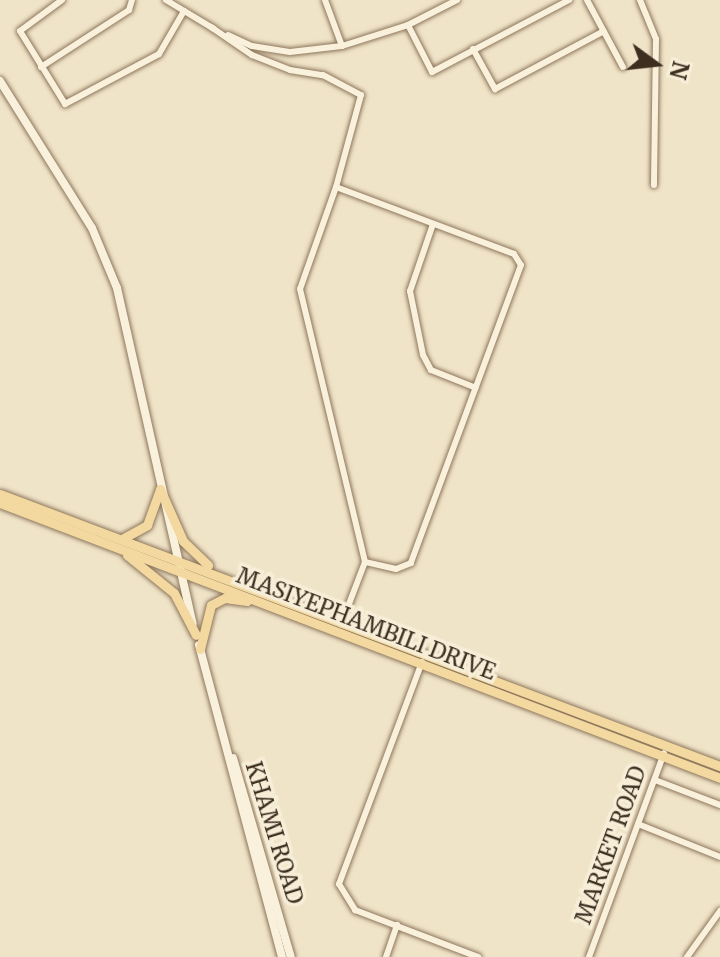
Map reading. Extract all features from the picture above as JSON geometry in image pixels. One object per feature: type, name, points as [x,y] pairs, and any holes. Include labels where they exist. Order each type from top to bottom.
[{"type":"main road","points":[[0,81],[104,253],[137,370],[176,558],[228,746]]},
{"type":"main road","points":[[160,489],[147,525],[120,543],[174,593],[196,635]]},
{"type":"main road","points":[[160,489],[183,541],[224,575]]},
{"type":"main road","name":"MASIYEPHAMBILI DRIVE","points":[[0,494],[421,666],[665,751],[720,766]]},
{"type":"main road","name":"MASIYEPHAMBILI DRIVE","points":[[0,503],[224,575],[665,751],[720,778]]},
{"type":"main road","points":[[200,649],[206,613],[217,600],[263,603]]},
{"type":"main road","name":"KHAMI ROAD","points":[[228,746],[282,957]]},
{"type":"main road","name":"KHAMI ROAD","points":[[228,746],[291,957]]},
{"type":"street","points":[[62,0],[20,31],[62,101],[69,104],[159,54],[184,11]]},
{"type":"street","points":[[41,67],[129,10],[132,0]]},
{"type":"street","points":[[166,0],[252,55],[357,89],[361,102],[336,187],[300,289],[365,562],[339,633]]},
{"type":"street","points":[[325,0],[342,46]]},
{"type":"street","points":[[211,27],[252,46],[290,52],[342,46],[408,25],[457,0]]},
{"type":"street","points":[[408,25],[432,72],[569,0]]},
{"type":"street","points":[[587,0],[623,67]]},
{"type":"street","points":[[640,0],[656,39],[654,185]]},
{"type":"street","points":[[473,49],[495,89],[604,31]]},
{"type":"street","points":[[336,187],[514,254],[521,265],[411,563],[396,569],[365,562]]},
{"type":"street","points":[[433,224],[409,296],[423,355],[431,370],[476,388]]},
{"type":"street","points":[[424,655],[339,884],[355,910],[478,957]]},
{"type":"street","name":"MARKET ROAD","points":[[589,957],[665,751]]},
{"type":"street","points":[[655,780],[720,805]]},
{"type":"street","points":[[638,824],[720,857]]},
{"type":"street","points":[[687,957],[720,911]]},
{"type":"street","points":[[386,957],[397,925]]}]
